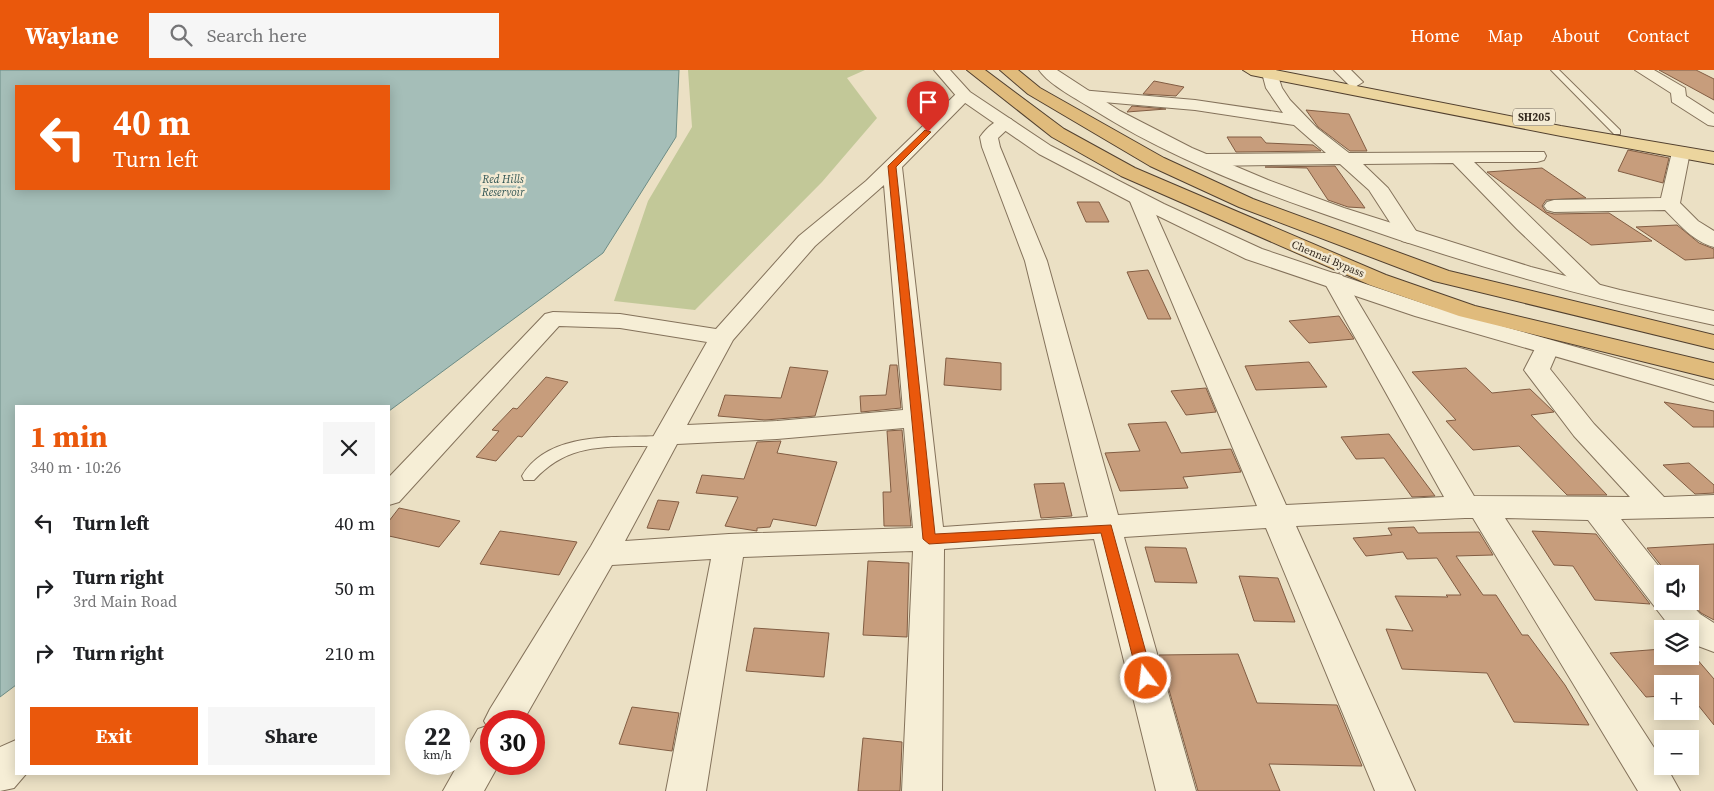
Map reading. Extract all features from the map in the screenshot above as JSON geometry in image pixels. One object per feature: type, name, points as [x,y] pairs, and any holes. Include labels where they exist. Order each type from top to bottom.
[{"type":"highway","name":"Chennai Bypass","points":[[975,70],[1008,111],[1058,133],[1128,172],[1378,280],[1467,312],[1714,372]]},
{"type":"highway","name":"Chennai Bypass","points":[[1008,70],[1034,91],[1157,162],[1246,204],[1442,276],[1714,342]]},
{"type":"main road","points":[[1251,70],[1561,131],[1714,158]]},
{"type":"main road","name":"SH205","points":[[1288,70],[1714,150]]},
{"type":"street","points":[[942,70],[964,95],[1008,111],[1045,150],[1138,199],[1254,254],[1424,311],[1547,348],[1714,394]]},
{"type":"street","points":[[1047,70],[1080,95],[1149,134],[1276,190],[1409,237],[1593,289],[1714,318]]},
{"type":"street","points":[[1342,70],[1355,82]]},
{"type":"street","points":[[1643,70],[1679,91],[1678,98],[1714,121]]},
{"type":"street","points":[[1270,73],[1271,84],[1300,121],[1372,180],[1409,237]]},
{"type":"street","points":[[510,710],[602,554],[722,337],[807,241],[892,166],[964,95]]},
{"type":"street","points":[[1080,95],[1195,105],[1300,121]]},
{"type":"street","points":[[1008,111],[989,137],[991,147],[1036,262],[1176,791]]},
{"type":"street","points":[[1670,204],[1682,152]]},
{"type":"street","points":[[1207,160],[1537,156]]},
{"type":"street","points":[[1458,157],[1524,225],[1593,289]]},
{"type":"street","points":[[892,166],[929,539],[922,791]]},
{"type":"street","points":[[1138,199],[1395,791]]},
{"type":"street","points":[[1554,206],[1670,204],[1690,225],[1714,241]]},
{"type":"street","points":[[1334,280],[1473,507],[1660,791]]},
{"type":"street","points":[[390,494],[554,319],[620,321],[722,337]]},
{"type":"street","points":[[1547,348],[1537,370],[1584,430],[1656,507]]},
{"type":"street","points":[[666,438],[917,418]]},
{"type":"street","points":[[602,554],[729,546],[929,539],[1276,516],[1473,507],[1596,509],[1714,506]]},
{"type":"street","points":[[1596,509],[1654,583]]},
{"type":"street","points":[[686,791],[729,546]]},
{"type":"street","points":[[1676,610],[1687,623],[1701,634],[1714,638]]},
{"type":"street","points":[[0,775],[15,758]]},
{"type":"street","points":[[463,791],[480,761]]},
{"type":"lane","points":[[1555,70],[1617,132]]},
{"type":"lane","points":[[529,476],[547,459],[562,451],[582,445],[666,438]]},
{"type":"green space","points":[[688,70],[865,70],[847,78],[877,118],[822,182],[695,310],[614,301],[648,201],[692,127]]},
{"type":"water","name":"Red Hills Reservoir","points":[[0,70],[679,70],[676,137],[603,253],[390,410],[390,405],[15,405],[15,686],[0,697]]},
{"type":"building","points":[[1659,70],[1696,70],[1714,79],[1714,100]]},
{"type":"building","points":[[1154,81],[1184,87],[1176,96],[1143,94]]},
{"type":"building","points":[[1132,106],[1166,109],[1127,112]]},
{"type":"building","points":[[1306,110],[1349,114],[1367,151],[1350,151],[1318,127]]},
{"type":"building","points":[[1227,137],[1261,137],[1266,143],[1313,145],[1321,151],[1236,152]]},
{"type":"building","points":[[1628,150],[1669,158],[1663,183],[1618,171]]},
{"type":"building","points":[[1335,166],[1365,208],[1348,207],[1328,200],[1307,168],[1265,167]]},
{"type":"building","points":[[1542,168],[1586,198],[1546,200],[1542,206],[1546,212],[1554,214],[1609,213],[1652,241],[1591,245],[1487,172]]},
{"type":"building","points":[[1077,202],[1099,202],[1109,222],[1086,222]]},
{"type":"building","points":[[1677,225],[1699,243],[1714,249],[1714,258],[1685,260],[1636,227]]},
{"type":"building","points":[[1148,270],[1171,319],[1148,319],[1127,272]]},
{"type":"building","points":[[1339,316],[1354,339],[1309,343],[1289,321]]},
{"type":"building","points":[[946,358],[1001,363],[1001,390],[944,385]]},
{"type":"building","points":[[1309,362],[1327,387],[1256,390],[1245,366]]},
{"type":"building","points":[[890,365],[897,365],[901,408],[861,412],[860,396],[886,395]]},
{"type":"building","points":[[790,367],[828,371],[815,416],[765,420],[718,416],[725,395],[781,398]]},
{"type":"building","points":[[1466,368],[1492,393],[1530,389],[1554,412],[1531,415],[1607,495],[1567,495],[1519,446],[1473,450],[1446,421],[1456,420],[1412,372]]},
{"type":"building","points":[[546,377],[568,382],[522,437],[518,436],[496,461],[476,457],[499,431],[492,430],[513,408],[517,409]]},
{"type":"building","points":[[1206,388],[1216,412],[1186,415],[1171,391]]},
{"type":"building","points":[[1664,402],[1714,411],[1714,427],[1693,427]]},
{"type":"building","points":[[1166,422],[1181,453],[1231,449],[1241,472],[1183,477],[1188,488],[1120,491],[1105,453],[1140,451],[1128,424]]},
{"type":"building","points":[[902,430],[911,526],[884,526],[883,492],[891,492],[887,431]]},
{"type":"building","points":[[1389,434],[1435,496],[1412,497],[1384,458],[1356,459],[1341,437]]},
{"type":"building","points":[[781,441],[777,453],[837,462],[816,526],[773,519],[770,527],[757,528],[757,531],[725,526],[738,497],[696,493],[702,475],[744,479],[757,442]]},
{"type":"building","points":[[1689,463],[1714,485],[1714,493],[1695,494],[1663,465]]},
{"type":"building","points":[[1064,483],[1072,516],[1041,518],[1034,484]]},
{"type":"building","points":[[658,500],[679,502],[669,530],[647,528]]},
{"type":"building","points":[[399,508],[460,521],[439,547],[390,536],[390,520]]},
{"type":"building","points":[[1414,527],[1418,533],[1479,532],[1493,555],[1456,556],[1483,595],[1496,595],[1522,635],[1528,635],[1565,685],[1589,725],[1514,722],[1487,673],[1402,669],[1386,629],[1413,631],[1395,596],[1448,597],[1446,595],[1461,595],[1437,558],[1407,559],[1403,552],[1366,556],[1353,538],[1392,535],[1388,528]]},
{"type":"building","points":[[500,531],[577,542],[559,575],[480,564]]},
{"type":"building","points":[[1532,531],[1596,534],[1650,604],[1595,600],[1573,566],[1554,565]]},
{"type":"building","points":[[1714,544],[1714,620],[1698,610],[1699,565],[1661,565],[1647,548]]},
{"type":"building","points":[[1145,547],[1186,548],[1197,583],[1155,582]]},
{"type":"building","points":[[868,561],[909,563],[907,637],[863,635]]},
{"type":"building","points":[[1239,576],[1278,578],[1295,622],[1254,621]]},
{"type":"building","points":[[754,628],[829,633],[824,677],[746,671]]},
{"type":"building","points":[[1654,650],[1654,665],[1699,665],[1699,662],[1714,679],[1714,725],[1699,706],[1699,675],[1654,675],[1654,696],[1646,697],[1610,653]]},
{"type":"building","points":[[1238,654],[1257,703],[1337,705],[1362,766],[1269,764],[1280,791],[1198,791],[1159,655]]},
{"type":"building","points":[[632,707],[679,713],[672,751],[619,744]]},
{"type":"building","points":[[863,738],[902,742],[900,791],[858,791]]},
{"type":"route","points":[[928,132],[892,166],[929,539],[1106,528],[1146,678]]}]
